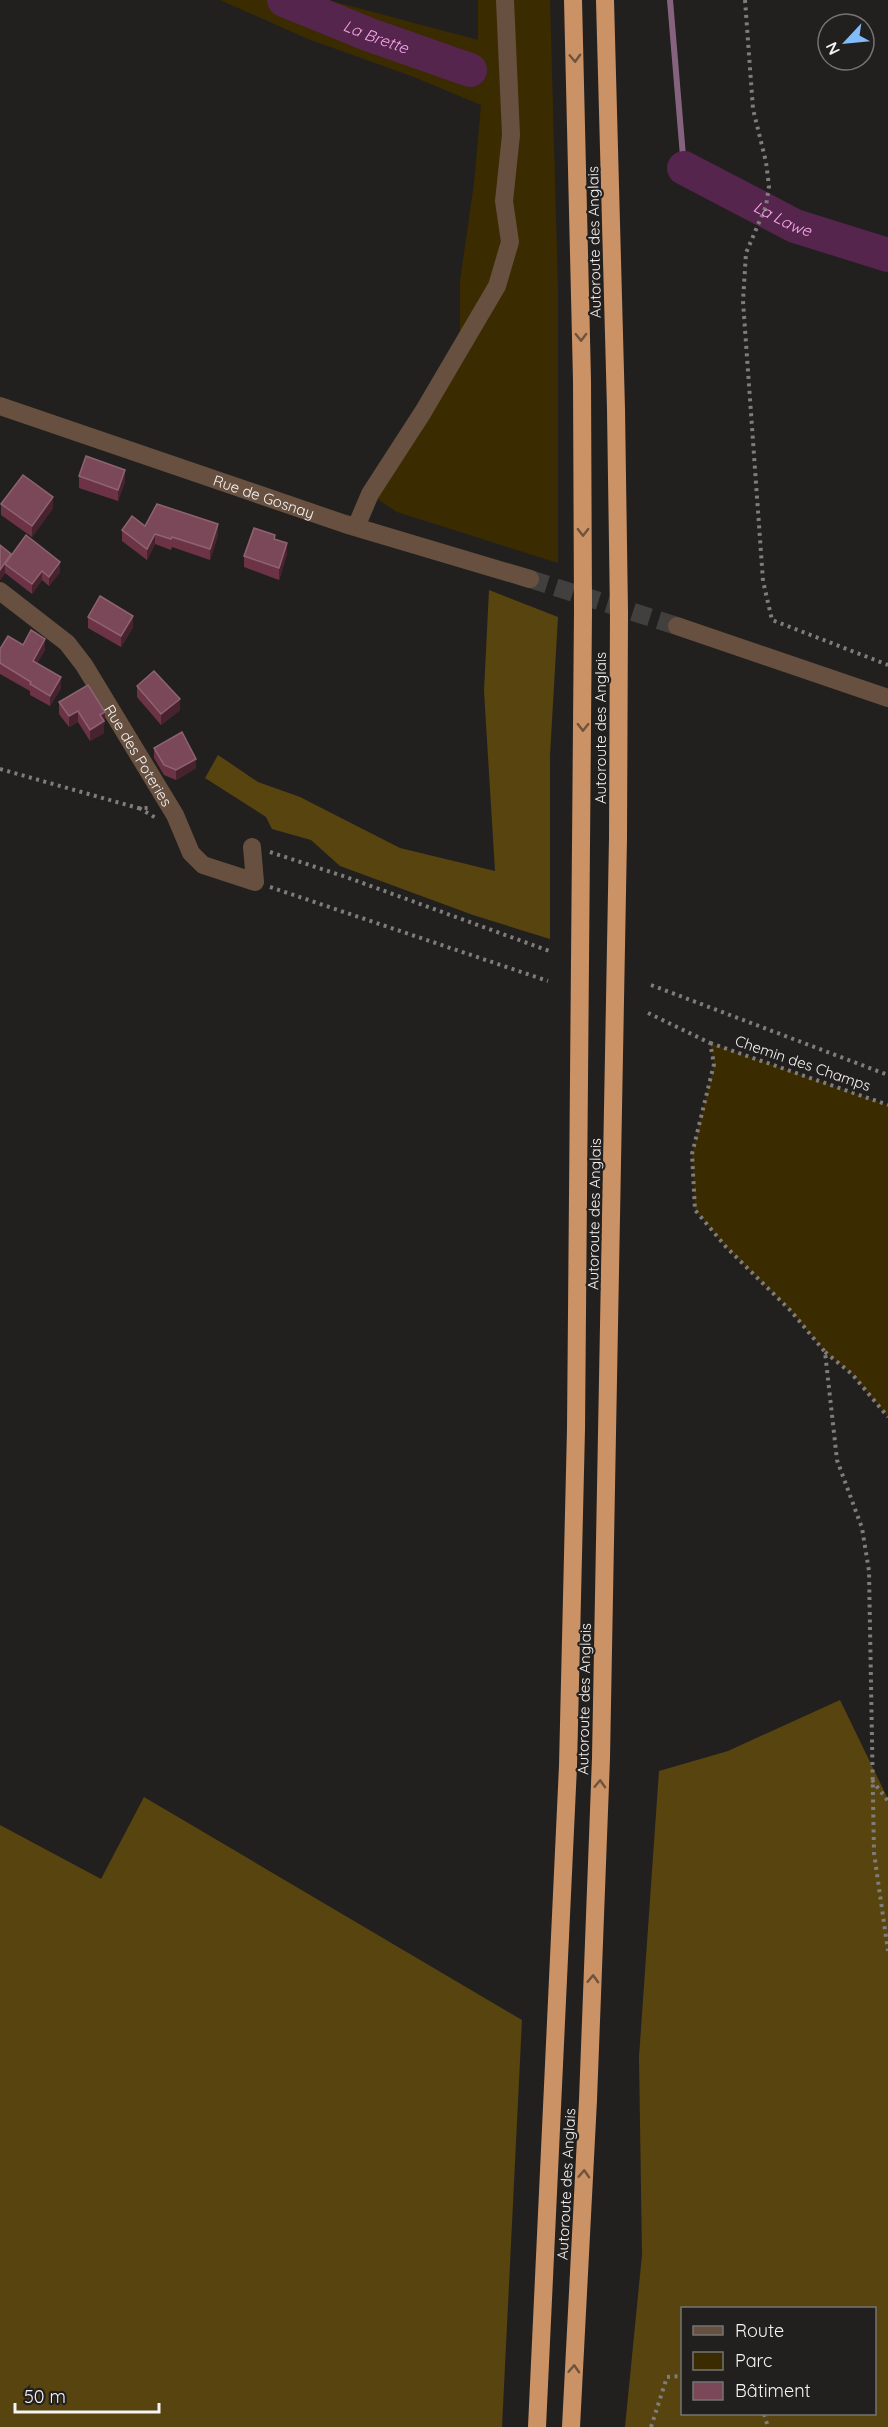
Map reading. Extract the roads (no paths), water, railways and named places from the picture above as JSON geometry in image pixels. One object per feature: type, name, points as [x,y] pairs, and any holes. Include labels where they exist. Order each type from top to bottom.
[{"type":"highway","name":"Autoroute des Anglais","points":[[537,2427],[568,1766],[576,1429],[584,610],[582,380],[573,0]]},
{"type":"highway","name":"Autoroute des Anglais","points":[[571,2427],[588,2100],[601,1770],[618,862],[619,612],[605,0]]},
{"type":"street","points":[[357,527],[369,494],[423,412],[497,285],[510,242],[504,201],[511,135],[505,0]]},
{"type":"street","name":"Rue de Gosnay","points":[[0,406],[357,527],[530,579]]},
{"type":"street","name":"Rue des Poteries","points":[[0,591],[67,643],[84,665],[175,815],[191,853],[203,865],[255,882],[252,847]]},
{"type":"street","points":[[677,626],[888,698]]},
{"type":"waterway","name":"La Brette","points":[[284,0],[370,35],[470,70]]},
{"type":"waterway","points":[[670,0],[684,168]]},
{"type":"waterway","name":"La Lawe","points":[[684,168],[795,226],[888,255]]},
{"type":"tunnel","points":[[530,579],[677,626]]}]
